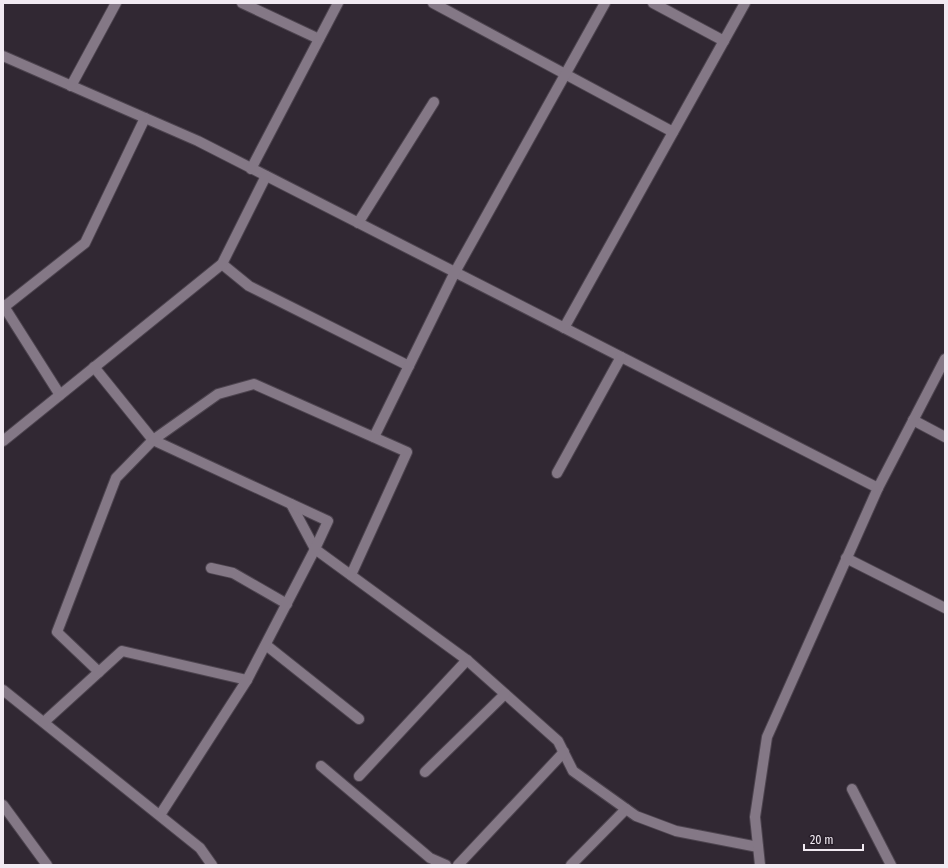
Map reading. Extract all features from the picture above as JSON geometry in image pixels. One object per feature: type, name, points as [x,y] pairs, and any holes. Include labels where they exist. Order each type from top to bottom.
[{"type":"street","points":[[71,86],[116,3]]},
{"type":"street","points":[[242,3],[319,39]]},
{"type":"street","points":[[251,169],[338,3]]},
{"type":"street","points":[[433,3],[449,7],[566,74],[673,132]]},
{"type":"street","points":[[374,437],[455,272],[605,3]]},
{"type":"street","points":[[654,3],[724,42]]},
{"type":"street","points":[[564,328],[745,3]]},
{"type":"street","points":[[3,56],[198,141],[878,488]]},
{"type":"street","points":[[358,223],[434,102]]},
{"type":"street","points":[[60,395],[3,306],[85,243],[145,118]]},
{"type":"street","points":[[3,441],[222,264],[266,176]]},
{"type":"street","points":[[222,264],[249,286],[409,366]]},
{"type":"street","points":[[557,473],[621,357]]},
{"type":"street","points":[[760,865],[755,817],[767,737],[878,488],[945,359]]},
{"type":"street","points":[[94,367],[153,440],[328,521],[247,680],[160,815]]},
{"type":"street","points":[[100,672],[57,632],[116,478],[153,440],[218,394],[254,384],[408,452],[351,575]]},
{"type":"street","points":[[913,420],[945,437]]},
{"type":"street","points":[[291,504],[315,549],[467,660],[558,741],[573,771],[636,816],[676,832],[758,846]]},
{"type":"street","points":[[846,558],[945,608]]},
{"type":"street","points":[[210,568],[233,573],[287,604]]},
{"type":"street","points":[[266,645],[359,719]]},
{"type":"street","points":[[44,722],[122,651],[247,680]]},
{"type":"street","points":[[359,776],[467,660]]},
{"type":"street","points":[[3,690],[200,848],[212,865]]},
{"type":"street","points":[[424,772],[505,694]]},
{"type":"street","points":[[458,865],[564,752]]},
{"type":"street","points":[[321,766],[430,858],[446,865]]},
{"type":"street","points":[[852,789],[891,865]]},
{"type":"street","points":[[3,805],[47,865]]},
{"type":"street","points":[[571,865],[626,809]]}]
